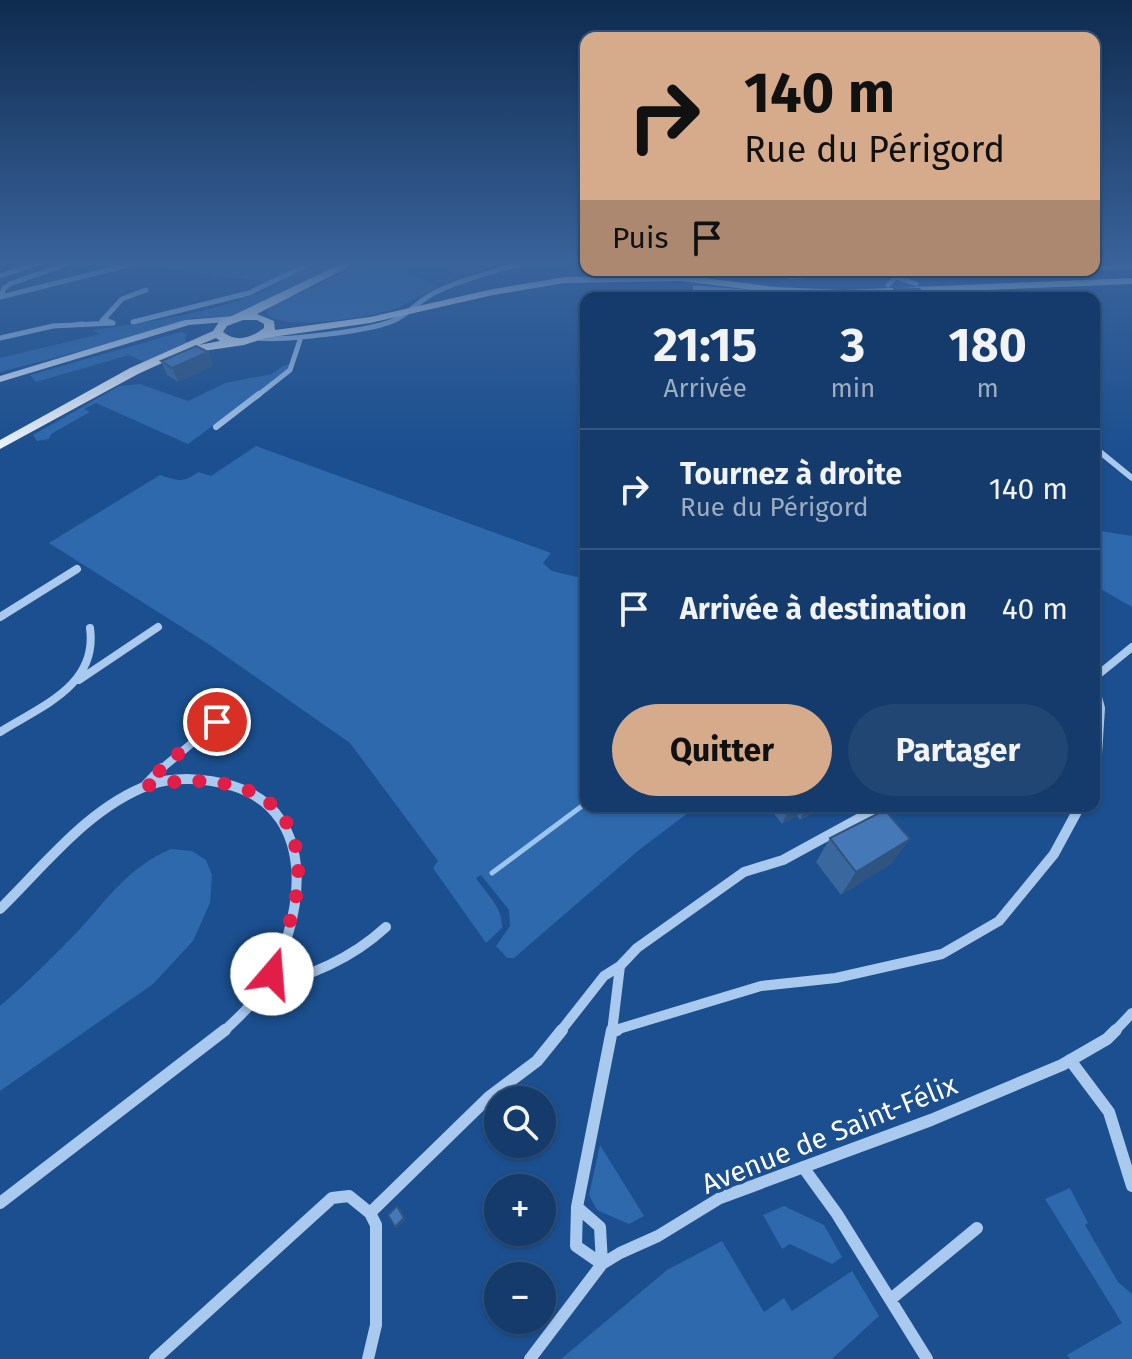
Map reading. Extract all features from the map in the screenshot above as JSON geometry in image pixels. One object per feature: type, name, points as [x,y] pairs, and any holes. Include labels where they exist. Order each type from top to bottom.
[{"type":"main road","points":[[0,379],[178,325]]},
{"type":"main road","points":[[204,325],[218,331],[222,339],[233,342]]},
{"type":"main road","points":[[0,445],[227,325]]},
{"type":"main road","points":[[260,337],[270,329],[269,325]]},
{"type":"main road","points":[[104,388],[189,352],[328,325]]},
{"type":"street","points":[[0,338],[71,325]]},
{"type":"street","points":[[260,337],[301,337],[373,325]]},
{"type":"street","points":[[216,427],[290,370],[301,337]]},
{"type":"street","points":[[1100,452],[1132,478]]},
{"type":"street","points":[[0,617],[77,569]]},
{"type":"street","points":[[0,732],[158,627]]},
{"type":"street","points":[[68,687],[87,666],[93,647],[90,628]]},
{"type":"street","points":[[1100,675],[1132,647]]},
{"type":"street","points":[[0,909],[76,833],[111,805],[145,786],[167,763],[217,722]]},
{"type":"street","points":[[0,1203],[217,1038],[272,974],[292,912],[298,867],[292,835],[280,813],[262,797],[238,785],[206,780],[145,786]]},
{"type":"street","points":[[370,1213],[489,1097],[537,1061],[604,976],[620,966],[637,948],[744,872],[783,860],[871,812]]},
{"type":"street","points":[[612,1031],[761,986],[836,978],[942,954],[999,921],[1054,854],[1077,812]]},
{"type":"street","points":[[263,988],[314,975],[361,952],[386,927]]},
{"type":"street","points":[[602,1264],[576,1246],[577,1207],[612,1031],[620,966]]},
{"type":"street","name":"Avenue de Saint-Félix","points":[[530,1359],[602,1264],[658,1236],[720,1198],[946,1114],[1070,1060],[1107,1039],[1132,1013]]},
{"type":"street","points":[[1070,1060],[1109,1112],[1132,1186]]},
{"type":"street","points":[[803,1167],[927,1359]]},
{"type":"street","points":[[155,1359],[332,1198],[349,1196],[370,1213],[376,1225],[376,1325],[368,1359]]},
{"type":"street","points":[[577,1207],[600,1227],[602,1264]]},
{"type":"street","points":[[891,1299],[977,1228]]},
{"type":"shaded area","points":[[122,325],[168,325],[0,372],[0,358],[100,334],[92,330]]},
{"type":"shaded area","points":[[181,332],[187,334],[185,341],[188,343],[144,362],[129,355],[36,382],[30,375]]},
{"type":"shaded area","points":[[292,364],[290,369],[188,444],[96,403],[84,409],[90,412],[51,434],[49,439],[37,441],[33,435],[119,386],[140,384],[188,401],[225,383],[272,374]]},
{"type":"shaded area","points":[[256,446],[551,553],[543,563],[552,571],[580,576],[580,812],[689,812],[639,850],[514,958],[507,958],[496,946],[510,926],[509,910],[481,875],[476,878],[497,907],[502,921],[502,928],[486,943],[433,868],[438,861],[350,743],[207,643],[49,543],[160,475],[180,480],[198,472],[211,476]]},
{"type":"shaded area","points":[[1100,531],[1132,536],[1132,607],[1100,588]]},
{"type":"shaded area","points":[[171,849],[192,851],[206,860],[212,875],[210,903],[193,941],[153,984],[0,1091],[0,1006],[132,874],[143,864]]},
{"type":"shaded area","points":[[600,1145],[644,1216],[629,1224],[597,1210],[589,1195]]},
{"type":"shaded area","points":[[1070,1188],[1088,1223],[1085,1225],[1118,1282],[1132,1294],[1132,1359],[1070,1359],[1067,1355],[1122,1323],[1045,1199]]},
{"type":"shaded area","points":[[784,1206],[824,1225],[842,1257],[832,1264],[790,1244],[782,1249],[763,1215]]},
{"type":"shaded area","points":[[722,1241],[764,1312],[784,1298],[792,1311],[852,1271],[879,1316],[832,1359],[561,1359],[667,1270]]},
{"type":"building","points":[[196,346],[208,352],[172,368],[161,361]]},
{"type":"building","points":[[887,812],[910,839],[856,872],[830,838]]},
{"type":"building","points":[[397,1206],[404,1218],[395,1227],[388,1215]]},
{"type":"waterway","points":[[492,873],[580,807]]},
{"type":"route","points":[[217,722],[167,763],[145,786],[206,780],[238,785],[262,797],[280,813],[292,835],[298,867],[292,912],[272,974]]}]
